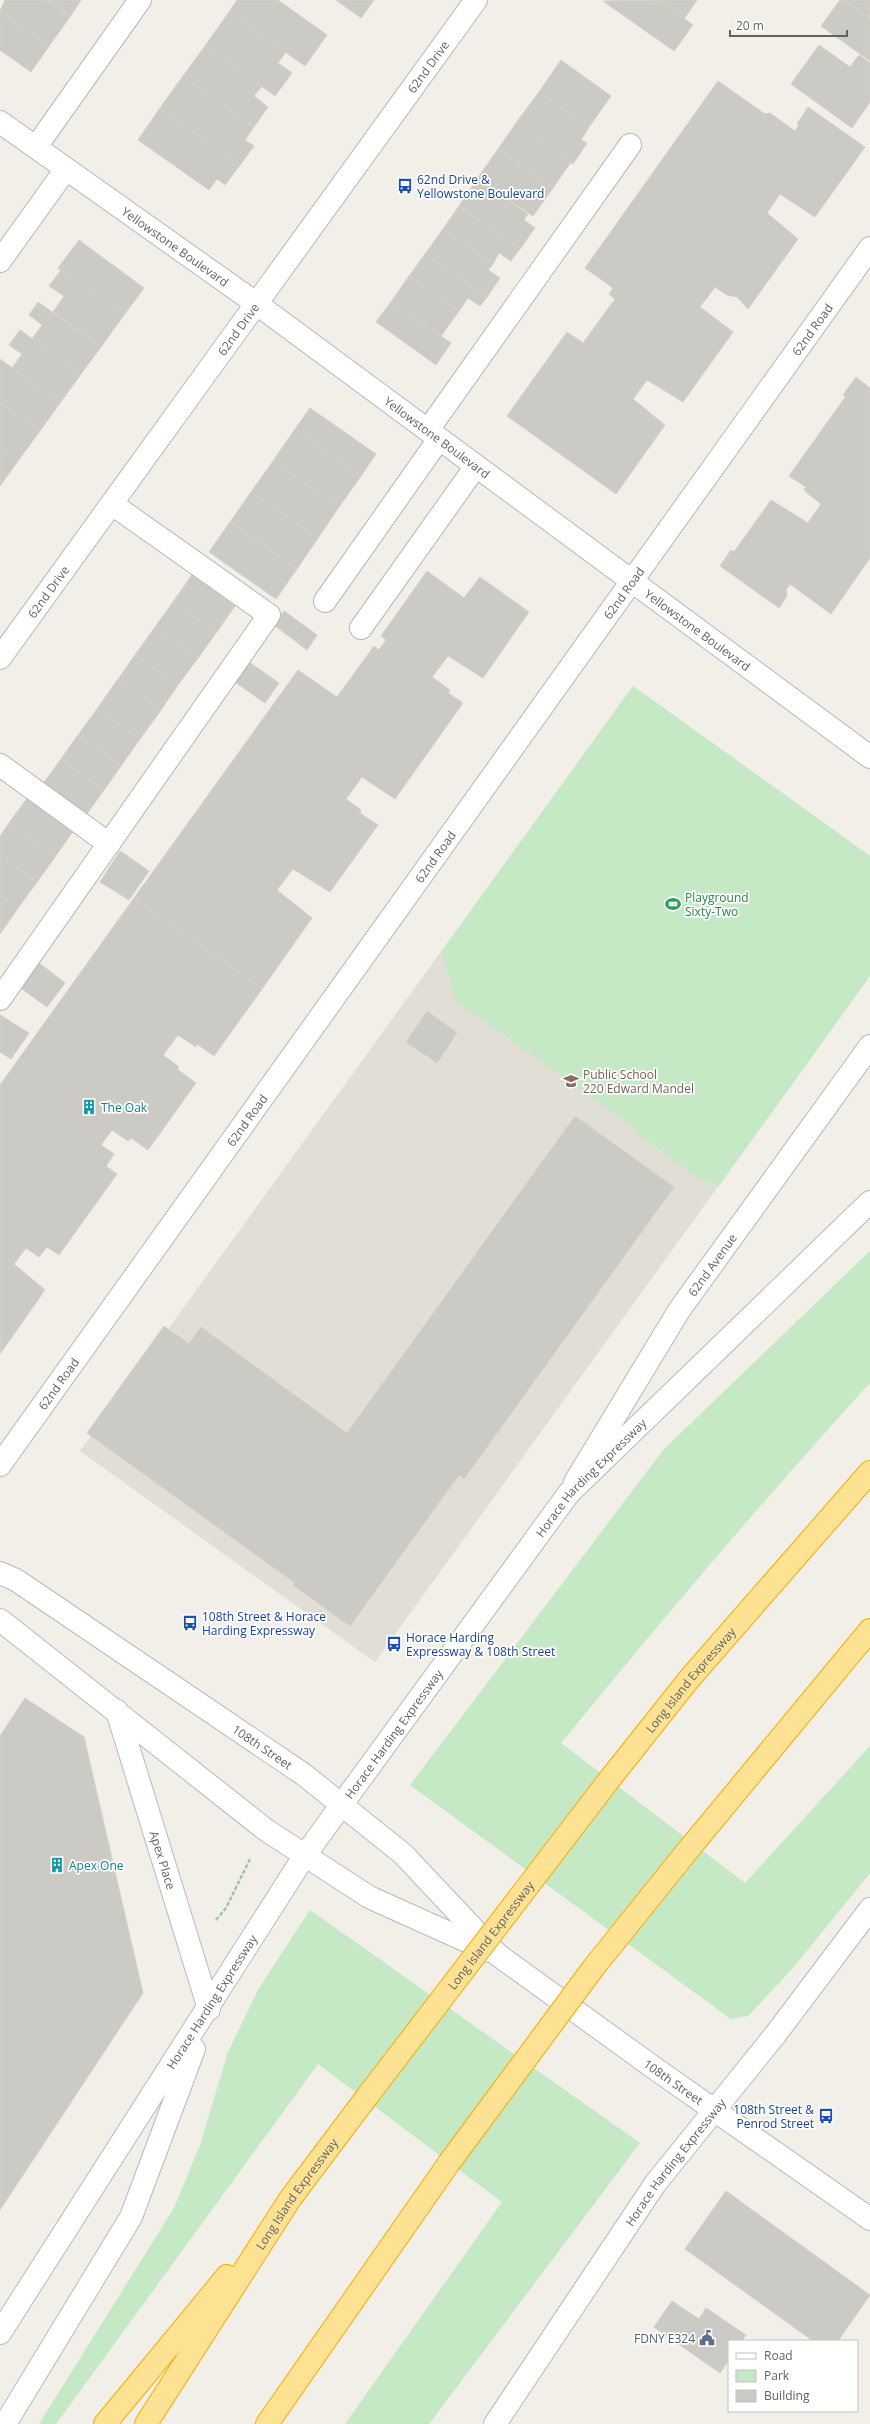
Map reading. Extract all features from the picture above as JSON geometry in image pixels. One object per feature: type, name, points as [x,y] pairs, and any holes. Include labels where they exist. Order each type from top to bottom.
[{"type":"highway","name":"Long Island Expressway","points":[[146,2424],[290,2199],[369,2094],[609,1780],[690,1678],[870,1472]]},
{"type":"highway","points":[[267,2424],[449,2163],[594,1967],[693,1844],[868,1633]]},
{"type":"highway","points":[[105,2424],[290,2199]]},
{"type":"main road","points":[[36,148],[140,0]]},
{"type":"main road","name":"62nd Drive","points":[[0,658],[476,0]]},
{"type":"main road","name":"Yellowstone Boulevard","points":[[0,122],[257,304],[870,757]]},
{"type":"main road","points":[[325,602],[434,435],[630,145]]},
{"type":"main road","points":[[0,261],[66,169]]},
{"type":"main road","name":"62nd Road","points":[[0,1465],[870,248]]},
{"type":"main road","points":[[362,628],[476,466]]},
{"type":"main road","points":[[0,999],[269,614],[112,504]]},
{"type":"main road","points":[[0,765],[109,844]]},
{"type":"main road","name":"62nd Avenue","points":[[569,1493],[680,1309],[870,1046]]},
{"type":"main road","name":"Horace Harding Expressway","points":[[0,2333],[305,1855],[569,1493],[870,1202]]},
{"type":"main road","name":"108th Street","points":[[0,1573],[16,1580],[303,1774],[403,1854],[498,1955],[870,2219]]},
{"type":"main road","name":"108th Street","points":[[0,1620],[266,1830],[369,1897],[498,1955]]},
{"type":"main road","name":"Apex Place","points":[[117,1711],[208,2009]]},
{"type":"main road","name":"Horace Harding Expressway","points":[[495,2424],[655,2184],[715,2110],[870,1909]]},
{"type":"main road","points":[[5,2424],[131,2217],[208,2009]]},
{"type":"path","points":[[214,1921],[226,1908],[252,1855]]},
{"type":"shaded area","name":"Public School 220 Edward Mandel","points":[[633,686],[870,856],[870,976],[375,1662],[80,1451]]},
{"type":"green space","name":"Playground Sixty-Two","points":[[633,686],[870,856],[870,976],[718,1187],[707,1179],[705,1183],[637,1133],[639,1131],[456,1001],[441,952]]},
{"type":"green space","points":[[870,1251],[870,1383],[713,1561],[561,1743],[745,1883],[870,1746],[870,1873],[793,1968],[748,2016],[731,2019],[410,1785],[664,1449]]},
{"type":"green space","points":[[310,1910],[640,2143],[429,2424],[345,2424],[502,2202],[318,2064],[56,2424],[39,2424],[174,2208],[200,2145],[228,2052],[259,1988]]},
{"type":"building","points":[[5,0],[47,0],[70,17],[49,46],[0,11]]},
{"type":"building","points":[[47,0],[81,0],[70,17]]},
{"type":"building","points":[[237,0],[278,0],[327,35],[305,66],[229,12]]},
{"type":"building","points":[[336,0],[374,0],[361,18]]},
{"type":"building","points":[[658,0],[697,0],[684,19]]},
{"type":"building","points":[[658,0],[693,25],[674,51],[603,1]]},
{"type":"building","points":[[840,0],[844,0],[870,18],[870,61],[821,26]]},
{"type":"building","points":[[844,0],[870,0],[870,18]]},
{"type":"building","points":[[0,11],[49,46],[31,72],[0,50]]},
{"type":"building","points":[[229,12],[286,52],[278,63],[292,73],[275,96],[205,46]]},
{"type":"building","points":[[819,45],[850,67],[859,55],[870,63],[870,102],[852,128],[791,84]]},
{"type":"building","points":[[205,46],[262,86],[254,96],[268,107],[254,127],[183,76]]},
{"type":"building","points":[[561,60],[611,96],[589,127],[539,92]]},
{"type":"building","points":[[183,76],[254,127],[245,140],[254,146],[240,165],[160,108]]},
{"type":"building","points":[[718,81],[765,114],[770,113],[795,131],[799,125],[797,124],[808,107],[865,147],[815,217],[780,194],[767,213],[798,239],[748,309],[737,297],[727,295],[715,287],[700,307],[733,332],[683,402],[647,380],[633,399],[665,425],[616,494],[507,416],[567,332],[583,343],[615,299],[609,294],[613,288],[585,268]]},
{"type":"building","points":[[539,92],[589,127],[581,140],[587,143],[573,164],[516,123]]},
{"type":"building","points":[[160,108],[240,165],[225,185],[217,179],[209,190],[138,140]]},
{"type":"building","points":[[516,123],[571,162],[553,188],[498,149]]},
{"type":"building","points":[[498,149],[553,188],[533,216],[477,179]]},
{"type":"building","points":[[477,179],[528,214],[524,220],[535,228],[520,249],[459,206]]},
{"type":"building","points":[[459,206],[520,249],[511,261],[499,253],[493,264],[443,229]]},
{"type":"building","points":[[443,229],[493,264],[488,270],[500,278],[487,297],[425,254]]},
{"type":"building","points":[[79,240],[144,288],[124,315],[58,268]]},
{"type":"building","points":[[425,254],[487,297],[480,306],[468,298],[459,311],[409,276]]},
{"type":"building","points":[[61,270],[124,315],[101,347],[53,312],[64,296],[49,286]]},
{"type":"building","points":[[409,276],[459,311],[441,336],[391,302]]},
{"type":"building","points":[[38,302],[101,347],[81,374],[32,339],[42,325],[29,315]]},
{"type":"building","points":[[391,302],[451,343],[436,365],[376,322]]},
{"type":"building","points":[[20,330],[81,374],[60,403],[12,368],[22,354],[9,345]]},
{"type":"building","points":[[0,359],[60,403],[40,431],[0,403]]},
{"type":"building","points":[[856,377],[870,388],[870,558],[831,614],[790,584],[786,590],[787,596],[779,608],[720,566],[731,550],[734,552],[771,500],[808,523],[821,504],[807,493],[804,489],[806,487],[789,476],[846,396],[843,395]]},
{"type":"building","points":[[0,403],[40,431],[18,461],[0,448]]},
{"type":"building","points":[[310,408],[376,454],[361,476],[295,429]]},
{"type":"building","points":[[295,429],[361,476],[339,507],[273,461]]},
{"type":"building","points":[[0,448],[18,461],[0,486]]},
{"type":"building","points":[[273,461],[339,507],[318,538],[251,492]]},
{"type":"building","points":[[251,492],[318,538],[297,569],[230,522]]},
{"type":"building","points":[[230,522],[297,569],[276,599],[209,552]]},
{"type":"building","points":[[427,571],[464,598],[480,577],[529,612],[483,678],[448,656],[432,677],[450,690],[448,693],[463,703],[395,799],[362,777],[346,799],[361,810],[360,813],[378,825],[330,892],[293,869],[277,890],[312,918],[262,989],[134,898],[298,670],[337,697],[374,646],[379,650],[386,640],[381,636]]},
{"type":"building","points":[[192,575],[235,606],[216,633],[173,602]]},
{"type":"building","points":[[173,602],[216,633],[198,658],[155,627]]},
{"type":"building","points":[[284,611],[317,635],[307,650],[274,625]]},
{"type":"building","points":[[155,627],[198,658],[178,685],[135,655]]},
{"type":"building","points":[[135,655],[178,685],[161,710],[118,679]]},
{"type":"building","points":[[246,660],[279,683],[265,703],[232,680]]},
{"type":"building","points":[[118,679],[161,710],[140,739],[97,709]]},
{"type":"building","points":[[97,709],[140,739],[121,766],[78,735]]},
{"type":"building","points":[[78,735],[121,766],[104,790],[61,759]]},
{"type":"building","points":[[61,759],[104,790],[86,815],[43,784]]},
{"type":"building","points":[[28,797],[74,830],[55,857],[9,823]]},
{"type":"building","points":[[9,823],[55,857],[37,882],[0,856],[0,836]]},
{"type":"building","points":[[120,851],[149,871],[129,900],[100,882]]},
{"type":"building","points":[[0,856],[37,882],[18,908],[0,895]]},
{"type":"building","points":[[0,895],[18,908],[0,934]]},
{"type":"building","name":"The Oak","points":[[134,898],[262,989],[214,1056],[197,1044],[196,1047],[178,1035],[163,1055],[179,1067],[177,1069],[196,1083],[148,1150],[131,1138],[128,1141],[112,1130],[101,1145],[114,1154],[106,1166],[117,1174],[59,1255],[47,1247],[39,1257],[26,1248],[14,1264],[45,1290],[0,1354],[0,1085]]},
{"type":"building","points":[[34,959],[65,983],[47,1007],[15,984]]},
{"type":"building","points":[[427,1011],[457,1033],[437,1063],[406,1042]]},
{"type":"building","points":[[0,1015],[29,1033],[11,1059],[0,1052]]},
{"type":"building","points":[[575,1116],[674,1187],[464,1479],[459,1475],[350,1626],[293,1585],[295,1583],[87,1433],[164,1326],[189,1344],[201,1327],[347,1433]]},
{"type":"building","name":"Apex One","points":[[25,1698],[84,1737],[143,1993],[0,2210],[0,1736]]},
{"type":"building","points":[[726,2191],[870,2295],[839,2340],[812,2340],[685,2249]]},
{"type":"building","name":"FDNY E324","points":[[672,2301],[699,2319],[706,2308],[746,2335],[743,2340],[728,2340],[728,2361],[720,2373],[654,2327]]},
{"type":"place","name":"62nd Drive & Yellowstone Boulevard","points":[[405,186]]},
{"type":"place","name":"Playground Sixty-Two","points":[[673,904]]},
{"type":"place","name":"Public School 220 Edward Mandel","points":[[571,1081]]},
{"type":"place","name":"The Oak","points":[[89,1107]]},
{"type":"place","name":"108th Street & Horace Harding Expressway","points":[[190,1623]]},
{"type":"place","name":"Horace Harding Expressway & 108th Street","points":[[394,1644]]},
{"type":"place","name":"Apex One","points":[[57,1865]]},
{"type":"place","name":"108th Street & Penrod Street","points":[[826,2116]]},
{"type":"place","name":"FDNY E324","points":[[707,2338]]}]
